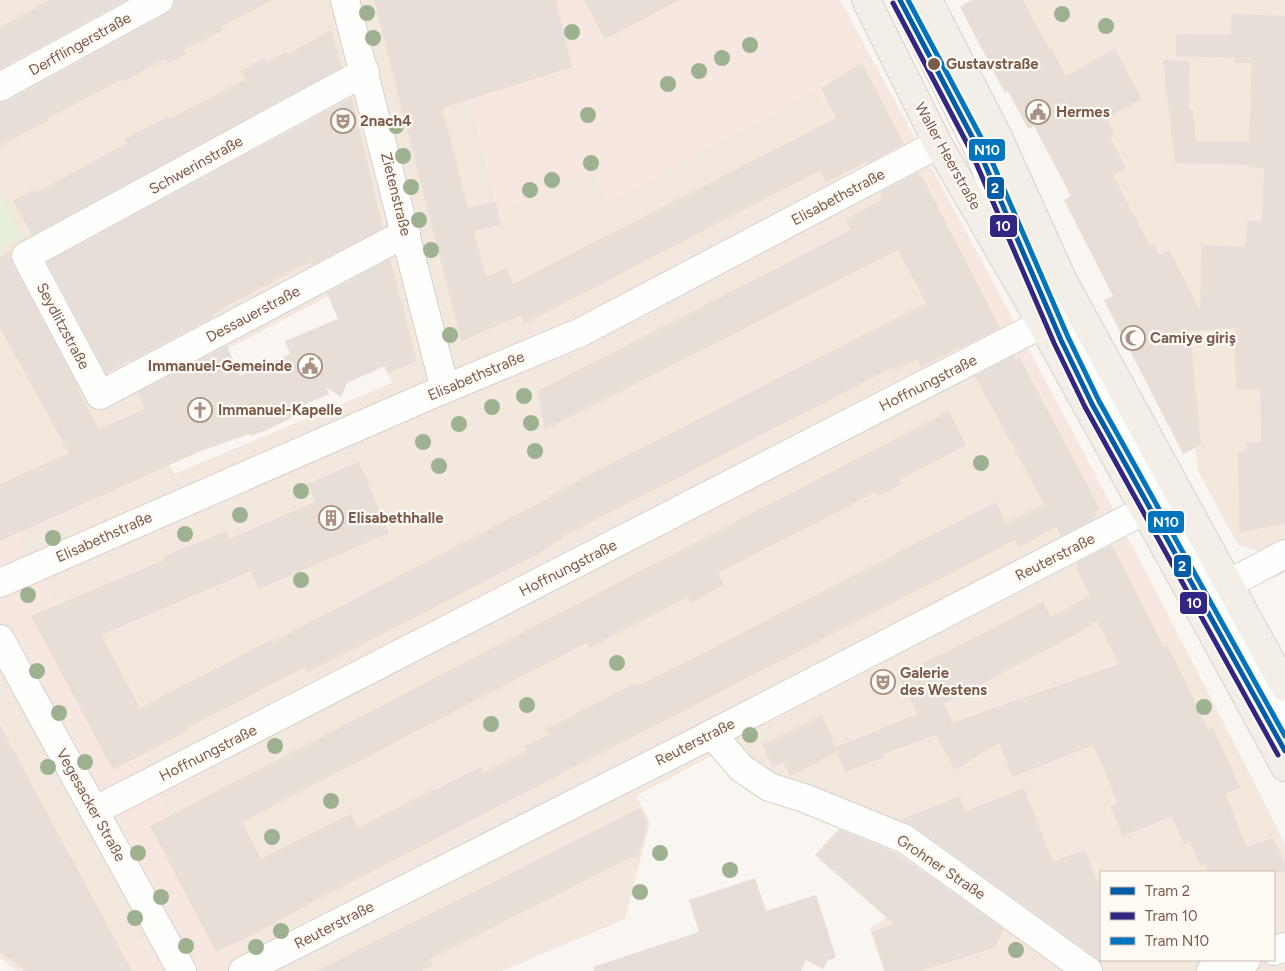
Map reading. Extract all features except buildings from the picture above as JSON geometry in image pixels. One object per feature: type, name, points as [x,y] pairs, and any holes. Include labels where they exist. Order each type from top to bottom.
[{"type":"main road","name":"Waller Heerstraße","points":[[866,0],[938,144],[1042,324],[1285,767]]},
{"type":"main road","points":[[928,0],[997,135],[1063,280],[1285,687]]},
{"type":"street","name":"Derfflingerstraße","points":[[0,87],[159,0]]},
{"type":"street","name":"Zietenstraße","points":[[345,0],[445,389]]},
{"type":"street","points":[[904,0],[977,146],[1002,210],[1019,246],[1285,723]]},
{"type":"street","name":"Schwerinstraße","points":[[26,256],[365,72]]},
{"type":"street","name":"Elisabethstraße","points":[[0,583],[445,389],[581,332],[938,144]]},
{"type":"street","points":[[1002,210],[1004,257]]},
{"type":"street","name":"Dessauerstraße","points":[[100,395],[406,234]]},
{"type":"street","name":"Seydlitzstraße","points":[[26,256],[100,395]]},
{"type":"street","name":"Hoffnungstraße","points":[[94,811],[1042,324]]},
{"type":"street","name":"Reuterstraße","points":[[243,971],[712,734],[1145,510]]},
{"type":"street","points":[[1228,584],[1285,554]]},
{"type":"street","name":"Vegesacker Straße","points":[[0,639],[182,971]]},
{"type":"street","name":"Grohner Straße","points":[[712,734],[741,768],[769,787],[804,798],[905,839],[1088,971]]},
{"type":"street","points":[[1211,971],[1243,961]]},
{"type":"shaded area","points":[[0,0],[445,0],[499,212],[592,167],[609,202],[815,90],[865,169],[1000,418],[1121,657],[1180,638],[1285,844],[1285,971],[884,971],[870,929],[886,917],[930,865],[715,754],[636,796],[650,823],[625,919],[502,971],[254,971],[0,503]],"holes":[[[350,285],[392,383],[174,474],[139,395]]]},
{"type":"shaded area","points":[[445,0],[840,0],[969,237],[1180,638],[1121,657],[1000,418],[865,169],[815,90],[609,203],[592,167],[499,212]]},
{"type":"shaded area","points":[[1007,0],[1285,0],[1285,573],[1273,578],[1256,550],[1238,545],[1198,471],[1189,385]]},
{"type":"shaded area","points":[[0,503],[254,971],[102,971],[151,932],[0,658]]},
{"type":"shaded area","points":[[0,658],[151,932],[102,971],[17,971],[0,958]]},
{"type":"green space","points":[[0,196],[21,237],[0,248]]},
{"type":"tram line","name":"2","points":[[900,0],[977,146],[1061,340],[1092,404],[1285,751]]},
{"type":"tram line","name":"N10","points":[[908,0],[984,143],[1068,337],[1099,401],[1285,736]]},
{"type":"tram line","name":"10","points":[[893,3],[970,149],[1054,343],[1085,407],[1278,755]]},
{"type":"place","name":"Gustavstraße","points":[[934,64]]},
{"type":"place","name":"Hermes","points":[[1038,112]]},
{"type":"place","name":"2nach4","points":[[343,121]]},
{"type":"place","name":"Camiye giriş","points":[[1133,338]]},
{"type":"place","name":"Immanuel-Gemeinde","points":[[310,366]]},
{"type":"place","name":"Immanuel-Kapelle","points":[[200,410]]},
{"type":"place","name":"Elisabethhalle","points":[[331,518]]},
{"type":"place","name":"Galerie des Westens","points":[[883,682]]}]
